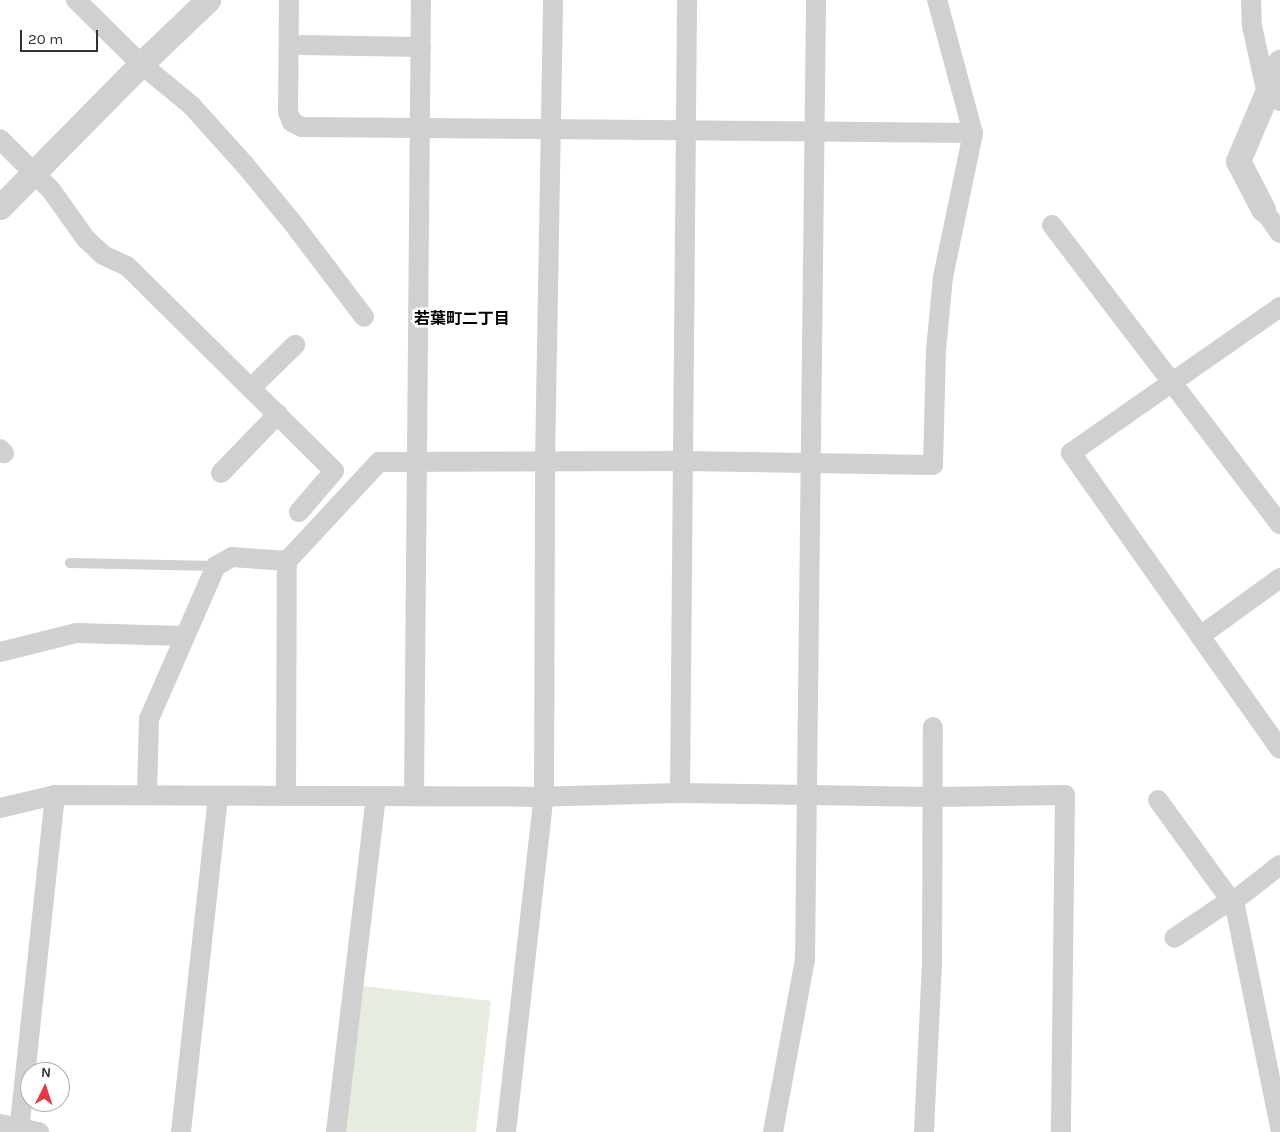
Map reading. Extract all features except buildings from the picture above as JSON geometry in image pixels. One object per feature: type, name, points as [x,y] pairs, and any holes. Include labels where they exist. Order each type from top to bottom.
[{"type":"street","points":[[76,0],[141,64],[191,105],[245,165],[364,318]]},
{"type":"street","points":[[0,206],[34,174],[141,64],[208,0]]},
{"type":"street","points":[[289,0],[288,112],[292,122],[302,127],[973,133]]},
{"type":"street","points":[[414,796],[421,0]]},
{"type":"street","points":[[506,1132],[544,795],[545,462],[553,0]]},
{"type":"street","points":[[680,793],[687,0]]},
{"type":"street","points":[[773,1132],[805,959],[809,463],[816,0]]},
{"type":"street","points":[[286,796],[287,562],[379,462],[682,461],[932,466],[936,350],[943,278],[973,133],[937,0]]},
{"type":"street","points":[[1251,0],[1252,26],[1273,98]]},
{"type":"street","points":[[301,45],[421,48]]},
{"type":"street","points":[[1280,62],[1273,98],[1238,161],[1263,209],[1280,233]]},
{"type":"street","points":[[0,139],[51,190],[86,239],[102,255],[127,266],[334,471],[299,512]]},
{"type":"street","points":[[1052,225],[1280,524]]},
{"type":"street","points":[[1280,307],[1071,453],[1280,749]]},
{"type":"street","points":[[251,388],[295,345]]},
{"type":"street","points":[[221,473],[278,414]]},
{"type":"street","points":[[147,794],[148,719],[216,566],[232,557],[287,562]]},
{"type":"street","points":[[1200,636],[1280,578]]},
{"type":"street","points":[[0,652],[76,633],[184,636]]},
{"type":"street","points":[[924,1132],[932,965],[933,727]]},
{"type":"street","points":[[0,808],[54,795],[414,796],[680,793],[932,797],[1065,795],[1060,1132]]},
{"type":"street","points":[[0,1124],[26,1130],[54,795]]},
{"type":"street","points":[[180,1132],[218,796]]},
{"type":"street","points":[[336,1132],[376,796]]},
{"type":"street","points":[[1158,800],[1226,894],[1234,901],[1280,1127]]},
{"type":"street","points":[[1174,938],[1220,907],[1234,901],[1280,866]]},
{"type":"lane","points":[[70,563],[216,566]]},
{"type":"shaded area","points":[[363,986],[491,1001],[476,1132],[345,1132]]},
{"type":"district","name":"若葉町二丁目","points":[[462,319]]}]
